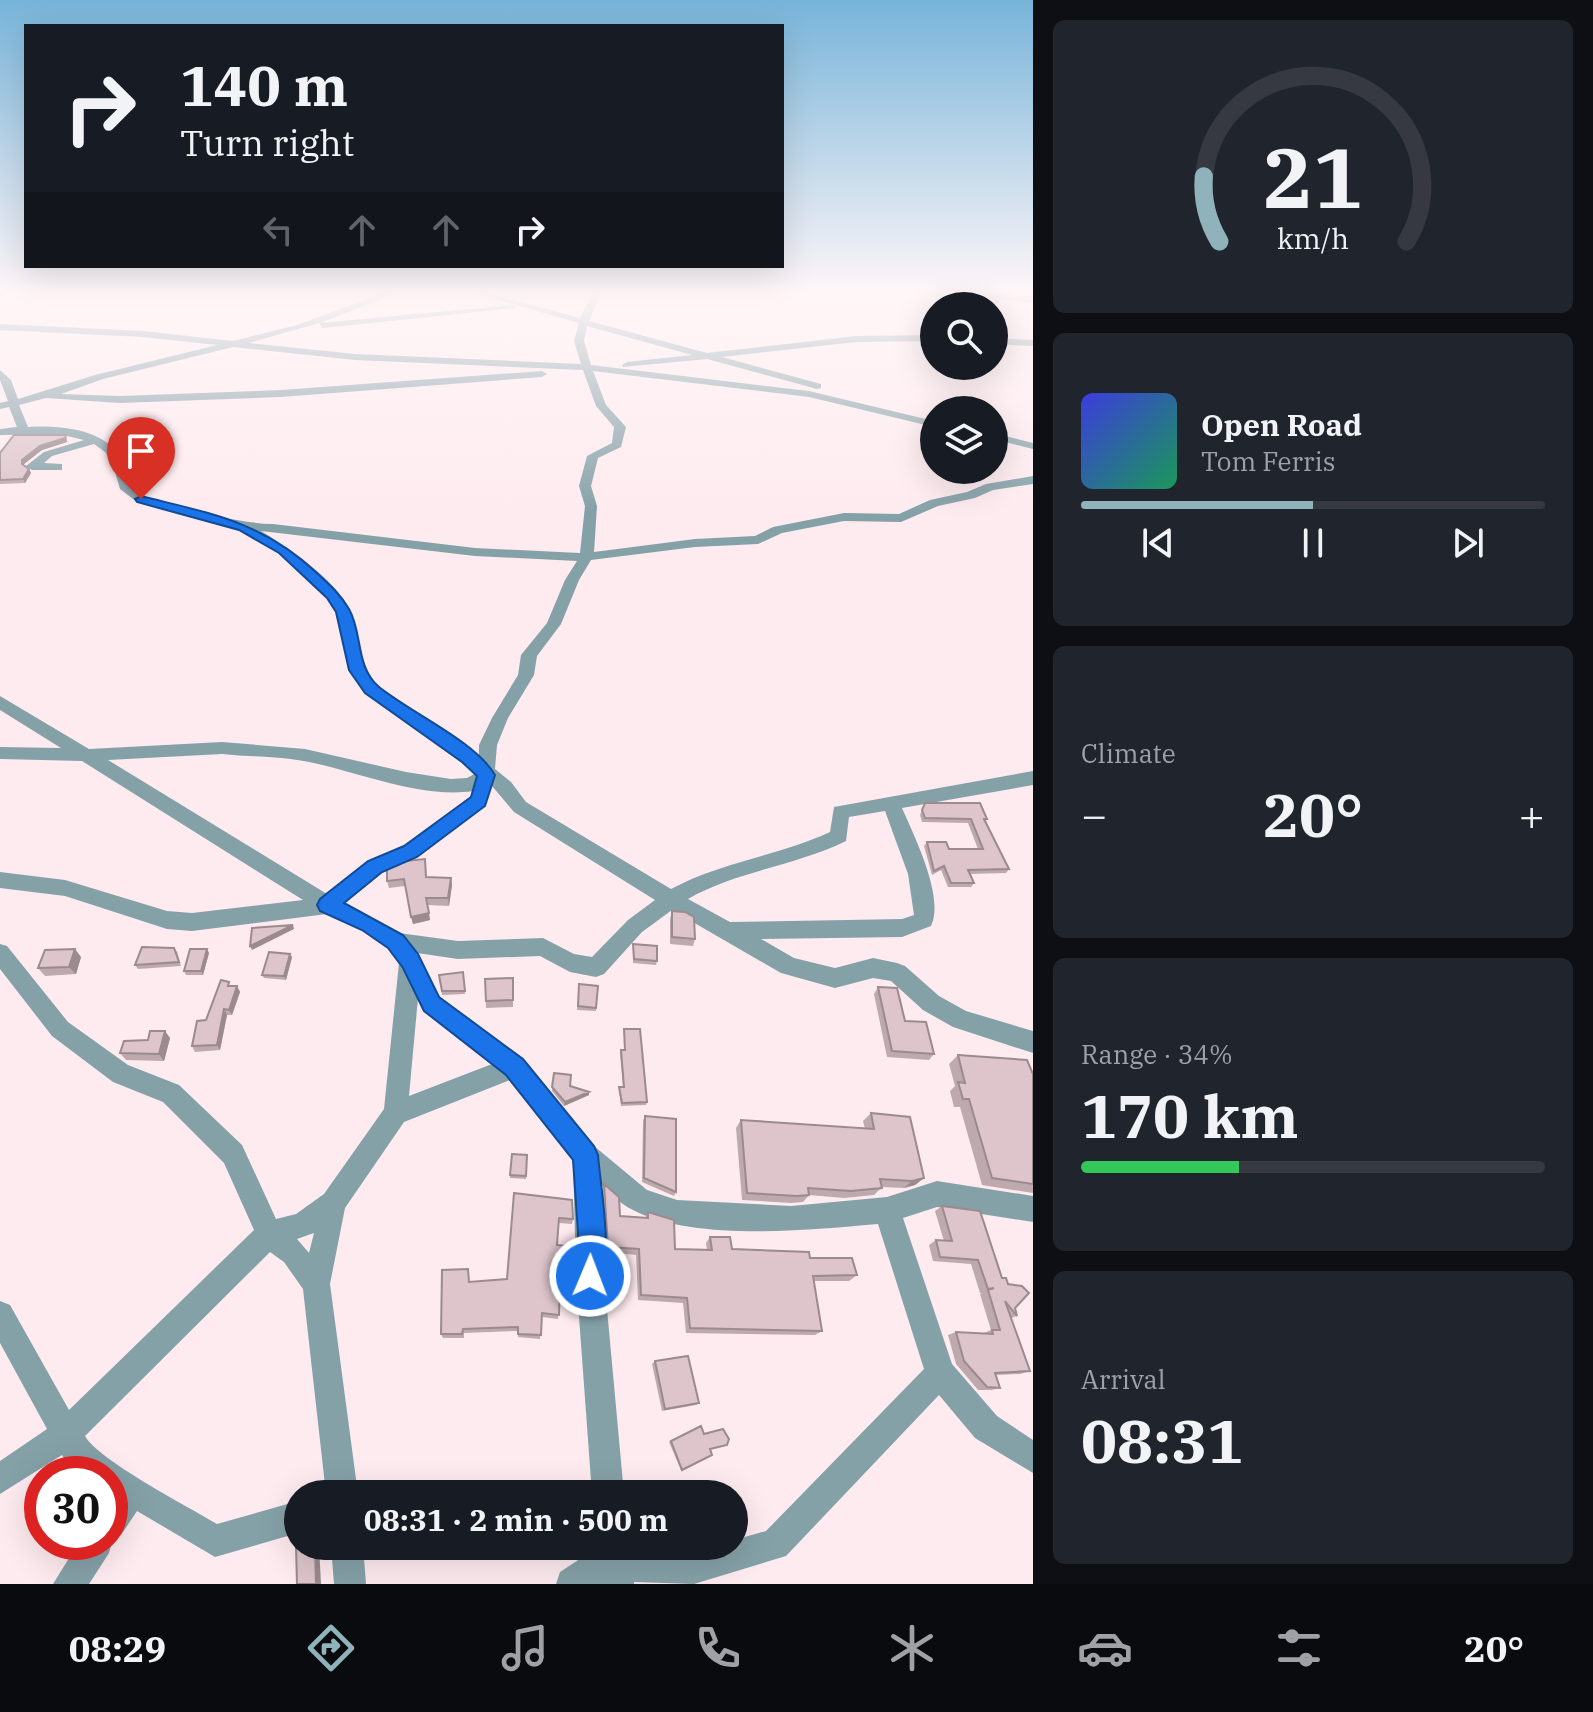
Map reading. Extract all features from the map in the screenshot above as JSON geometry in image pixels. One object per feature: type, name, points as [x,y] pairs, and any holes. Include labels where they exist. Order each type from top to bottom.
[{"type":"street","points":[[0,406],[155,364]]},
{"type":"street","points":[[489,364],[588,369],[809,394],[920,420]]},
{"type":"street","points":[[0,880],[65,888],[167,920],[192,922],[328,905],[375,867],[411,852],[479,801],[486,775],[488,745],[526,675],[529,655],[554,624],[572,580],[586,557],[591,529],[591,506],[585,486],[588,467],[593,456],[617,445],[620,438],[620,427],[601,406],[595,394],[586,364]]},
{"type":"street","points":[[47,395],[122,398],[227,396],[459,382],[636,364]]},
{"type":"street","points":[[740,364],[810,384],[895,414]]},
{"type":"street","points":[[0,373],[12,390],[19,424],[25,430]]},
{"type":"street","points":[[0,432],[72,432],[95,440],[117,459],[123,471],[124,486],[141,499],[243,527],[475,552],[586,557],[695,543],[758,540],[778,530],[844,517],[901,518],[934,503],[971,495],[990,487],[1033,480]]},
{"type":"street","points":[[23,470],[33,459],[48,452],[95,440]]},
{"type":"street","points":[[1008,440],[1033,446]]},
{"type":"street","points":[[48,452],[32,466],[58,467]]},
{"type":"street","points":[[243,527],[284,550],[332,595],[344,612],[357,670],[371,689],[469,757],[486,775],[505,787],[520,807],[789,966],[835,978],[873,968],[897,973],[931,1003],[961,1020],[1033,1042]]},
{"type":"street","points":[[0,702],[328,905],[369,924],[395,941],[410,961],[432,1004],[514,1067],[585,1155],[639,1200],[677,1213],[791,1219],[887,1210],[937,1194],[1033,1209]]},
{"type":"street","points":[[0,753],[87,755],[222,748],[305,755],[406,779],[451,786],[470,785],[486,775]]},
{"type":"street","points":[[395,941],[458,950],[543,947],[570,963],[596,967],[635,926],[671,899],[703,881],[816,847],[839,836],[840,812],[1033,778]]},
{"type":"street","points":[[728,931],[902,928],[924,920],[924,891],[919,871],[890,802]]},
{"type":"street","points":[[0,953],[60,1029],[121,1074],[171,1093],[233,1154],[269,1234],[293,1253],[316,1284]]},
{"type":"street","points":[[0,1479],[66,1434],[269,1234],[302,1225],[333,1203],[396,1113],[410,961]]},
{"type":"street","points":[[396,1113],[514,1067]]},
{"type":"street","points":[[585,1155],[591,1233],[590,1276],[607,1480]]},
{"type":"street","points":[[333,1203],[316,1284],[340,1480]]},
{"type":"street","points":[[887,1210],[940,1373],[986,1427],[1033,1458]]},
{"type":"street","points":[[0,1315],[79,1456]]},
{"type":"street","points":[[572,1584],[600,1563],[690,1577],[775,1545],[940,1373]]},
{"type":"street","points":[[128,1487],[215,1541],[284,1521]]},
{"type":"street","points":[[69,1584],[86,1560]]},
{"type":"street","points":[[348,1560],[350,1584]]},
{"type":"building","points":[[14,435],[66,435],[40,446],[22,460],[22,464],[29,469],[23,479],[0,480],[0,453]]},
{"type":"building","points":[[925,803],[980,803],[987,819],[984,819],[1009,869],[968,870],[974,883],[951,883],[944,866],[934,871],[927,842],[946,842],[949,849],[983,849],[971,819],[925,818],[922,810]]},
{"type":"building","points":[[425,859],[426,877],[451,878],[448,898],[426,898],[429,913],[411,917],[404,879],[387,881],[387,866]]},
{"type":"building","points":[[672,911],[685,912],[694,917],[695,939],[672,937]]},
{"type":"building","points":[[293,925],[250,946],[252,928]]},
{"type":"building","points":[[633,944],[657,946],[657,961],[634,959]]},
{"type":"building","points":[[142,947],[174,948],[179,962],[135,965]]},
{"type":"building","points":[[75,949],[69,967],[38,968],[45,950]]},
{"type":"building","points":[[190,949],[207,949],[201,971],[184,971]]},
{"type":"building","points":[[269,952],[290,954],[284,976],[262,975]]},
{"type":"building","points":[[463,972],[465,991],[442,991],[439,975]]},
{"type":"building","points":[[513,978],[513,1000],[486,1001],[485,979]]},
{"type":"building","points":[[221,980],[229,982],[228,986],[237,986],[229,1010],[224,1009],[217,1045],[192,1046],[197,1021],[206,1020]]},
{"type":"building","points":[[579,984],[598,986],[596,1008],[578,1006]]},
{"type":"building","points":[[878,987],[897,988],[905,1021],[926,1022],[934,1054],[892,1051]]},
{"type":"building","points":[[624,1029],[640,1029],[647,1102],[622,1103],[619,1087],[624,1087],[621,1050],[625,1050]]},
{"type":"building","points":[[150,1031],[165,1031],[159,1054],[120,1053],[124,1041],[148,1040]]},
{"type":"building","points":[[958,1055],[1027,1060],[1033,1074],[1033,1184],[992,1178],[969,1099],[963,1099],[958,1082],[965,1083]]},
{"type":"building","points":[[554,1073],[571,1075],[570,1086],[589,1092],[565,1102],[552,1087]]},
{"type":"building","points":[[871,1113],[910,1117],[924,1178],[912,1181],[880,1179],[882,1188],[851,1191],[808,1188],[809,1195],[747,1193],[741,1120],[874,1129]]},
{"type":"building","points":[[645,1116],[676,1119],[676,1192],[644,1178]]},
{"type":"building","points":[[512,1154],[527,1155],[526,1176],[510,1175]]},
{"type":"building","points":[[604,1184],[619,1197],[620,1216],[648,1218],[648,1212],[674,1220],[675,1249],[712,1250],[710,1237],[730,1237],[732,1249],[809,1252],[810,1258],[852,1258],[857,1275],[813,1276],[822,1331],[690,1328],[687,1298],[641,1295],[639,1249],[608,1247]]},
{"type":"building","points":[[514,1193],[572,1200],[573,1219],[559,1218],[557,1245],[573,1247],[575,1287],[560,1286],[559,1315],[542,1313],[541,1335],[518,1334],[518,1327],[463,1329],[462,1334],[441,1334],[442,1270],[468,1269],[469,1282],[507,1279]]},
{"type":"building","points":[[942,1206],[980,1211],[1002,1278],[1006,1278],[1008,1284],[1022,1286],[1029,1293],[1015,1308],[1017,1316],[1005,1301],[1030,1371],[995,1373],[1000,1388],[987,1387],[964,1361],[956,1332],[993,1334],[992,1330],[1000,1330],[988,1290],[994,1288],[988,1289],[978,1260],[940,1257],[936,1240],[952,1241]]},
{"type":"building","points":[[688,1356],[699,1403],[665,1409],[655,1361]]},
{"type":"building","points":[[701,1426],[704,1434],[723,1429],[729,1439],[727,1445],[710,1449],[712,1455],[682,1470],[671,1441]]},
{"type":"building","points":[[296,1560],[315,1560],[316,1584],[297,1584]]},
{"type":"route","points":[[141,499],[186,514],[243,527],[284,550],[310,572],[344,612],[347,638],[357,670],[371,689],[469,757],[486,775],[479,801],[411,852],[375,867],[328,905],[369,924],[395,941],[410,961],[432,1004],[514,1067],[585,1155],[591,1233],[590,1276]]}]
